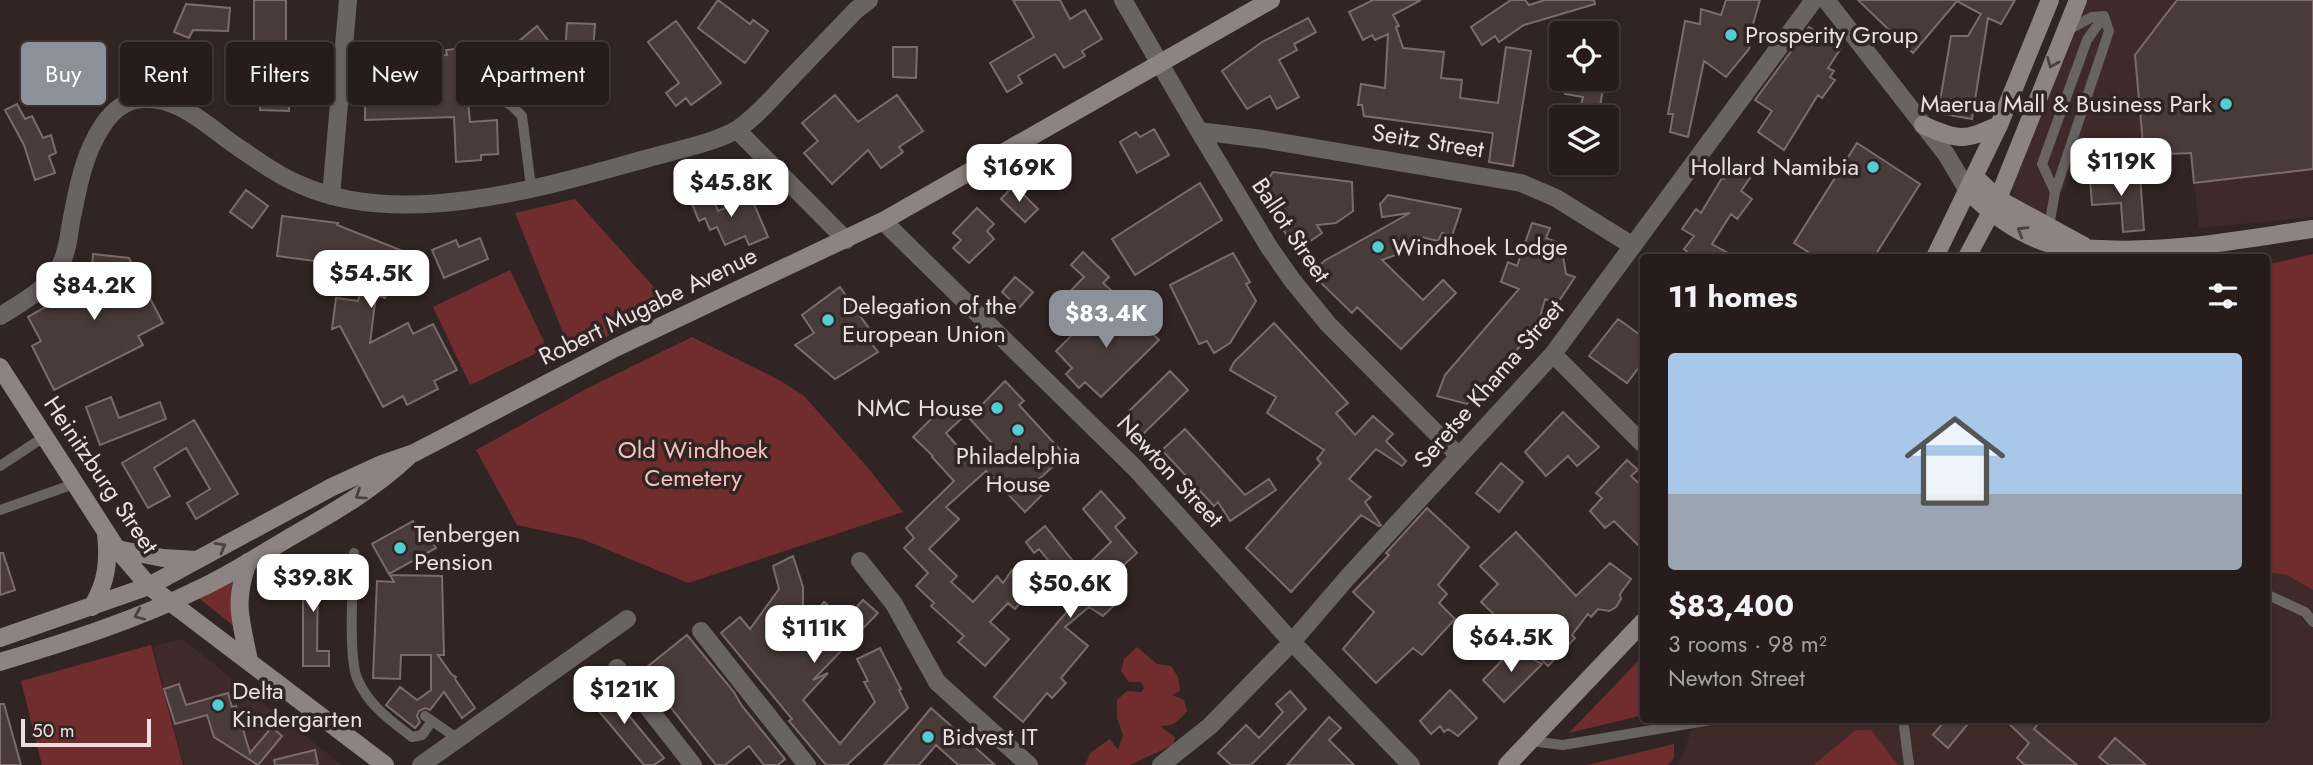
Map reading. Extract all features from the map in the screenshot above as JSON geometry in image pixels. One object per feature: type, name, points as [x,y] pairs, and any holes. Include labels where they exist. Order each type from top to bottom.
[{"type":"main road","name":"Robert Mugabe Avenue","points":[[0,638],[149,586],[332,487],[414,453],[617,347],[846,240],[1271,0]]},
{"type":"main road","points":[[1936,254],[1999,125],[2050,0]]},
{"type":"main road","points":[[1969,254],[1995,206],[2078,0]]},
{"type":"main road","points":[[1923,125],[1961,138],[1972,137],[1999,125]]},
{"type":"main road","points":[[1971,184],[2033,237],[2060,247],[2163,248],[2313,229]]},
{"type":"main road","points":[[1995,206],[2049,227],[2087,248]]},
{"type":"main road","name":"Heinitzburg Street","points":[[0,367],[117,549],[149,586],[385,765]]},
{"type":"main road","name":"Robert Mugabe Avenue","points":[[0,662],[71,641],[171,602],[248,562],[341,508],[387,477],[414,453]]},
{"type":"main road","points":[[92,607],[102,591],[107,572],[106,532]]},
{"type":"main road","points":[[117,549],[197,561]]},
{"type":"main road","points":[[248,562],[239,592],[238,609],[249,661]]},
{"type":"main road","points":[[1507,765],[1640,625]]},
{"type":"street","points":[[331,196],[348,0]]},
{"type":"street","points":[[0,316],[26,300],[54,276],[67,247],[86,156],[108,117],[128,102],[160,99],[184,109],[268,167],[300,185],[331,196],[354,201],[416,205],[460,201],[592,174],[689,147],[737,130],[869,0]]},
{"type":"street","name":"Ballot Street","points":[[1123,0],[1158,64],[1269,247],[1308,300],[1328,324],[1459,456]]},
{"type":"street","name":"Seretse Khama Street","points":[[1161,765],[1210,726],[1292,642],[1347,578],[1553,354],[1814,0]]},
{"type":"street","points":[[1826,0],[1971,184]]},
{"type":"street","points":[[737,130],[846,240]]},
{"type":"street","name":"Seitz Street","points":[[1199,131],[1514,181],[1556,198],[1633,246]]},
{"type":"street","name":"Newton Street","points":[[883,221],[1135,468],[1292,642],[1411,765]]},
{"type":"street","points":[[1553,354],[1640,441]]},
{"type":"street","points":[[860,561],[894,604],[937,682],[1029,765]]},
{"type":"street","points":[[421,765],[627,619]]},
{"type":"street","points":[[701,631],[807,765]]},
{"type":"street","points":[[617,668],[693,765]]},
{"type":"lane","points":[[2064,32],[2092,17],[2104,16]]},
{"type":"lane","points":[[2049,227],[2055,192],[2109,31],[2104,16]]},
{"type":"lane","points":[[2055,192],[2042,164],[2087,40],[2104,16]]},
{"type":"lane","points":[[510,105],[522,116],[531,187]]},
{"type":"lane","points":[[0,467],[44,437]]},
{"type":"lane","points":[[0,510],[74,484]]},
{"type":"lane","points":[[354,553],[353,650],[356,676],[366,694],[382,715],[412,737],[422,735],[429,719],[458,739]]},
{"type":"lane","points":[[2270,596],[2305,612],[2313,622]]},
{"type":"lane","points":[[1530,741],[1563,745],[1693,723]]},
{"type":"lane","points":[[1903,723],[1909,765]]},
{"type":"lane","points":[[1904,733],[1910,723]]},
{"type":"shaded area","name":"Maerua Mall & Business Park","points":[[2087,0],[2313,0],[2313,217],[2199,228],[2191,153],[2167,152],[2075,163],[2051,219],[2016,202],[2012,187],[2018,169]]},
{"type":"shaded area","points":[[2270,573],[2287,575],[2313,590],[2313,765],[1676,765],[1682,758],[1694,723],[2270,723]]},
{"type":"shaded area","name":"Delta Kindergarten","points":[[182,639],[342,765],[184,765],[153,646]]},
{"type":"green space","points":[[575,199],[670,305],[572,355],[515,213]]},
{"type":"green space","points":[[2313,254],[2313,590],[2287,575],[2270,573],[2270,264]]},
{"type":"green space","points":[[510,270],[547,348],[470,385],[433,307]]},
{"type":"green space","name":"Old Windhoek Cemetery","points":[[692,337],[781,381],[804,396],[903,512],[688,583],[582,539],[517,525],[476,450],[588,388]]},
{"type":"green space","points":[[232,580],[232,607],[236,628],[199,598]]},
{"type":"green space","points":[[151,645],[183,765],[42,765],[21,681]]},
{"type":"green space","points":[[1137,647],[1157,664],[1171,666],[1178,677],[1180,691],[1172,695],[1184,700],[1187,711],[1175,723],[1160,726],[1175,737],[1173,745],[1130,765],[1085,765],[1090,753],[1110,739],[1118,750],[1123,735],[1117,718],[1117,700],[1127,691],[1141,692],[1144,688],[1141,682],[1129,682],[1121,671],[1124,659]]},
{"type":"green space","points":[[1640,659],[1640,716],[1569,733]]},
{"type":"green space","points":[[1856,730],[1871,730],[1898,765],[1813,765]]},
{"type":"green space","points":[[1674,744],[1674,758],[1668,765],[1587,765]]},
{"type":"building","points":[[254,0],[286,0],[286,42],[249,42],[254,41]]},
{"type":"building","points":[[718,0],[750,24],[753,20],[768,31],[745,63],[698,28]]},
{"type":"building","points":[[1013,0],[1060,0],[1070,19],[1085,10],[1102,39],[1082,51],[1085,56],[1064,68],[1055,54],[1018,76],[1022,83],[1007,92],[990,63],[1034,37]]},
{"type":"building","points":[[1373,0],[1421,0],[1393,15],[1399,26],[1396,27],[1403,48],[1444,52],[1441,78],[1462,80],[1460,98],[1498,103],[1506,47],[1531,51],[1513,166],[1489,162],[1493,133],[1364,116],[1362,105],[1358,105],[1361,84],[1385,88],[1388,34],[1375,40],[1372,35],[1363,40],[1349,12]]},
{"type":"building","points":[[1511,0],[1525,0],[1529,5],[1545,0],[1594,0],[1595,4],[1524,25],[1499,42],[1495,36],[1482,45],[1471,27]]},
{"type":"building","points":[[1726,0],[1760,0],[1749,38],[1749,49],[1726,77],[1704,61],[1688,137],[1670,132],[1673,114],[1668,114],[1685,21],[1700,24],[1701,9],[1721,15]]},
{"type":"building","points":[[1858,0],[2015,0],[2001,24],[1988,18],[1972,119],[1938,113],[1951,36],[1968,36],[1981,14],[1957,1],[1913,53]]},
{"type":"building","name":"Maerua Mall & Business Park","points":[[2177,0],[2313,0],[2313,169],[2194,183],[2191,153],[2144,155],[2135,55]]},
{"type":"building","points":[[186,4],[230,8],[228,31],[193,30],[189,38],[174,32]]},
{"type":"building","points":[[1308,18],[1316,32],[1294,44],[1297,50],[1279,60],[1299,97],[1277,109],[1270,96],[1247,109],[1222,71],[1262,42]]},
{"type":"building","points":[[676,21],[721,83],[691,105],[686,98],[676,106],[666,93],[679,83],[648,42]]},
{"type":"building","points":[[567,23],[595,24],[594,42],[566,42]]},
{"type":"building","points":[[537,26],[550,42],[518,42]]},
{"type":"building","points":[[1809,27],[1841,48],[1828,68],[1834,71],[1830,77],[1835,80],[1822,98],[1818,95],[1784,150],[1758,132],[1772,111],[1755,100]]},
{"type":"building","points":[[893,47],[917,47],[916,78],[893,77]]},
{"type":"building","points":[[456,49],[456,105],[468,105],[470,122],[497,120],[498,154],[481,155],[481,160],[456,162],[454,117],[365,120],[365,105],[442,105],[442,55],[447,55],[446,50]]},
{"type":"building","points":[[1565,91],[1603,91],[1600,105],[1581,105],[1583,97],[1565,94]]},
{"type":"building","points":[[835,95],[858,122],[897,95],[923,131],[899,147],[903,152],[881,168],[868,150],[832,184],[804,153],[818,141],[802,123]]},
{"type":"building","points":[[17,104],[25,119],[32,116],[43,138],[51,135],[56,153],[49,156],[55,173],[35,180],[24,145],[5,110]]},
{"type":"building","points":[[260,105],[289,105],[289,111],[260,110]]},
{"type":"building","points":[[1154,129],[1169,155],[1137,173],[1120,142],[1136,132],[1140,137]]},
{"type":"building","points":[[1857,143],[1920,184],[1876,254],[1811,254],[1794,243]]},
{"type":"building","points":[[1733,167],[1750,178],[1741,191],[1752,199],[1737,219],[1731,214],[1712,244],[1730,254],[1690,254],[1684,249],[1694,236],[1682,229],[1696,209],[1701,213],[1722,178],[1724,179]]},
{"type":"building","points":[[1273,172],[1352,182],[1353,211],[1336,223],[1317,225],[1322,233],[1296,251],[1260,191]]},
{"type":"building","points":[[2140,175],[2144,230],[2123,232],[2121,203],[2092,205],[2090,179]]},
{"type":"building","points":[[1200,183],[1222,220],[1135,275],[1112,239]]},
{"type":"building","points":[[1014,185],[1038,209],[1025,222],[1001,199]]},
{"type":"building","points":[[246,190],[268,206],[252,228],[230,212]]},
{"type":"building","points":[[710,191],[718,211],[751,197],[768,237],[749,245],[745,236],[725,245],[717,227],[710,230],[705,218],[699,221],[690,199]]},
{"type":"building","name":"Windhoek Lodge","points":[[1388,195],[1461,209],[1452,236],[1442,233],[1438,241],[1418,236],[1401,253],[1382,260],[1423,300],[1443,280],[1456,293],[1401,349],[1357,307],[1352,313],[1312,274],[1324,261],[1410,213],[1382,217],[1380,204]]},
{"type":"building","points":[[977,208],[994,224],[987,231],[994,239],[969,263],[953,248],[961,240],[953,233]]},
{"type":"building","points":[[282,216],[338,223],[337,225],[403,251],[385,298],[376,295],[370,343],[408,323],[413,334],[433,324],[457,370],[434,381],[438,389],[407,405],[403,396],[383,407],[340,326],[332,329],[336,298],[358,301],[366,279],[343,270],[345,265],[277,256]]},
{"type":"building","points":[[1532,223],[1550,228],[1546,238],[1561,244],[1566,274],[1575,277],[1557,304],[1545,299],[1537,328],[1467,404],[1437,396],[1445,375],[1519,289],[1501,282],[1508,262],[1517,266]]},
{"type":"building","points":[[480,238],[488,259],[444,278],[432,250],[456,240],[459,247]]},
{"type":"building","points":[[1083,252],[1109,277],[1103,283],[1111,290],[1075,313],[1061,301],[1084,277],[1071,265]]},
{"type":"building","points":[[1233,253],[1250,282],[1246,284],[1256,301],[1230,343],[1214,353],[1207,341],[1199,344],[1170,285]]},
{"type":"building","points":[[93,254],[129,258],[163,323],[138,336],[143,345],[54,390],[32,346],[41,341],[28,317],[91,281]]},
{"type":"building","points":[[1015,277],[1033,292],[1019,308],[1002,292]]},
{"type":"building","points":[[840,287],[870,330],[868,332],[873,340],[871,343],[878,352],[835,379],[795,345],[814,333],[802,315]]},
{"type":"building","points":[[1127,307],[1159,340],[1101,397],[1085,382],[1079,388],[1066,374],[1072,368],[1056,351],[1079,328]]},
{"type":"building","points":[[1618,319],[1640,335],[1640,366],[1627,383],[1589,356]]},
{"type":"building","points":[[1274,323],[1348,403],[1336,413],[1355,435],[1373,416],[1393,434],[1386,441],[1406,461],[1402,466],[1376,449],[1349,479],[1371,497],[1365,502],[1381,525],[1361,515],[1291,592],[1246,548],[1321,463],[1317,459],[1324,450],[1267,413],[1276,397],[1230,370],[1234,362]]},
{"type":"building","points":[[1170,371],[1188,390],[1141,436],[1123,417]]},
{"type":"building","points":[[1005,381],[1024,401],[1019,405],[1065,455],[1034,484],[1042,495],[1025,512],[986,471],[946,507],[959,519],[929,549],[957,576],[951,582],[973,602],[997,576],[1003,583],[1012,570],[1027,585],[1020,593],[1025,597],[1015,609],[1008,603],[990,622],[1009,639],[985,666],[958,642],[964,636],[931,606],[934,603],[916,586],[928,573],[904,548],[914,538],[906,528],[954,481],[913,437],[945,405],[961,419],[946,433],[972,463],[992,443],[969,418]]},
{"type":"building","points":[[111,397],[119,418],[160,402],[166,419],[100,445],[86,407]]},
{"type":"building","points":[[1563,412],[1599,447],[1577,466],[1568,456],[1546,476],[1525,452]]},
{"type":"building","points":[[194,420],[238,494],[196,519],[187,503],[210,489],[186,448],[154,468],[170,496],[148,508],[122,463]]},
{"type":"building","points":[[1185,429],[1245,495],[1269,479],[1276,490],[1230,521],[1218,502],[1214,506],[1162,450]]},
{"type":"building","points":[[1627,460],[1638,470],[1631,476],[1640,484],[1640,547],[1614,521],[1605,528],[1590,511],[1602,498],[1596,493]]},
{"type":"building","points":[[1501,463],[1523,482],[1499,512],[1476,493]]},
{"type":"building","points":[[1101,491],[1125,518],[1115,527],[1137,553],[1106,581],[1122,598],[1103,616],[1089,607],[1065,627],[1088,646],[1061,678],[1066,683],[1052,698],[1047,693],[1023,722],[994,697],[1093,581],[1081,571],[1111,542],[1083,509]]},
{"type":"building","points":[[1427,508],[1469,547],[1438,585],[1447,594],[1439,603],[1455,619],[1422,655],[1413,648],[1376,683],[1343,649],[1374,612],[1353,592],[1389,555],[1386,553]]},
{"type":"building","points":[[413,521],[421,535],[427,532],[436,548],[389,574],[372,544]]},
{"type":"building","points":[[1045,526],[1076,565],[1063,579],[1039,549],[1034,553],[1026,542]]},
{"type":"building","points":[[1516,532],[1576,596],[1610,563],[1631,579],[1620,594],[1621,599],[1616,607],[1609,611],[1598,609],[1591,617],[1588,614],[1572,635],[1575,638],[1548,666],[1481,602],[1498,584],[1480,566]]},
{"type":"building","points":[[0,553],[3,553],[15,590],[0,595]]},
{"type":"building","points":[[793,556],[803,587],[803,629],[824,602],[845,620],[863,600],[878,613],[813,680],[828,673],[803,700],[840,744],[875,702],[864,682],[868,681],[857,659],[880,648],[908,708],[847,765],[826,765],[721,633],[740,617],[750,629],[779,589],[773,566]]},
{"type":"building","points":[[303,562],[329,562],[329,577],[318,577],[317,651],[329,651],[329,666],[303,666]]},
{"type":"building","points":[[390,575],[442,576],[444,655],[438,655],[456,677],[475,708],[462,718],[444,692],[430,710],[425,708],[419,711],[417,716],[420,722],[415,728],[386,705],[400,687],[417,700],[431,690],[431,655],[401,655],[400,679],[373,678],[377,581],[394,582]]},
{"type":"building","points":[[687,635],[785,759],[778,765],[764,765],[749,746],[725,765],[716,765],[642,671]]},
{"type":"building","points":[[1513,649],[1542,664],[1504,702],[1483,680]]},
{"type":"building","points":[[602,683],[664,758],[654,765],[644,765],[586,696]]},
{"type":"building","points":[[179,684],[186,705],[228,693],[232,707],[236,706],[250,753],[272,727],[282,736],[258,765],[214,737],[207,715],[175,724],[164,689]]},
{"type":"building","points":[[1450,690],[1477,718],[1458,736],[1448,729],[1444,732],[1440,726],[1431,734],[1420,721]]},
{"type":"building","points":[[1290,691],[1306,709],[1251,765],[1231,765],[1218,753],[1246,725],[1259,738],[1283,712],[1276,704]]},
{"type":"building","points":[[0,704],[4,704],[21,765],[0,765]]},
{"type":"building","points":[[931,708],[995,765],[958,765],[936,745],[919,765],[884,765]]},
{"type":"building","points":[[1329,717],[1341,728],[1329,740],[1354,765],[1287,765]]},
{"type":"building","points":[[1943,723],[1969,723],[1948,748],[1933,735]]},
{"type":"building","points":[[2008,723],[2039,723],[2034,729],[2077,765],[2025,765],[2017,758],[2029,743]]},
{"type":"building","points":[[2115,738],[2146,765],[2109,765],[2099,757]]},
{"type":"building","points":[[315,750],[318,765],[275,765],[274,760]]},
{"type":"place","name":"Prosperity Group","points":[[1731,35]]},
{"type":"place","name":"Maerua Mall & Business Park","points":[[2226,104]]},
{"type":"place","name":"Hollard Namibia","points":[[1873,167]]},
{"type":"place","name":"Windhoek Lodge","points":[[1378,247]]},
{"type":"place","name":"Delegation of the European Union","points":[[828,320]]},
{"type":"place","name":"NMC House","points":[[997,408]]},
{"type":"place","name":"Philadelphia House","points":[[1018,430]]},
{"type":"place","name":"Tenbergen Pension","points":[[400,548]]},
{"type":"place","name":"Delta Kindergarten","points":[[218,705]]},
{"type":"place","name":"Bidvest IT","points":[[928,737]]}]
